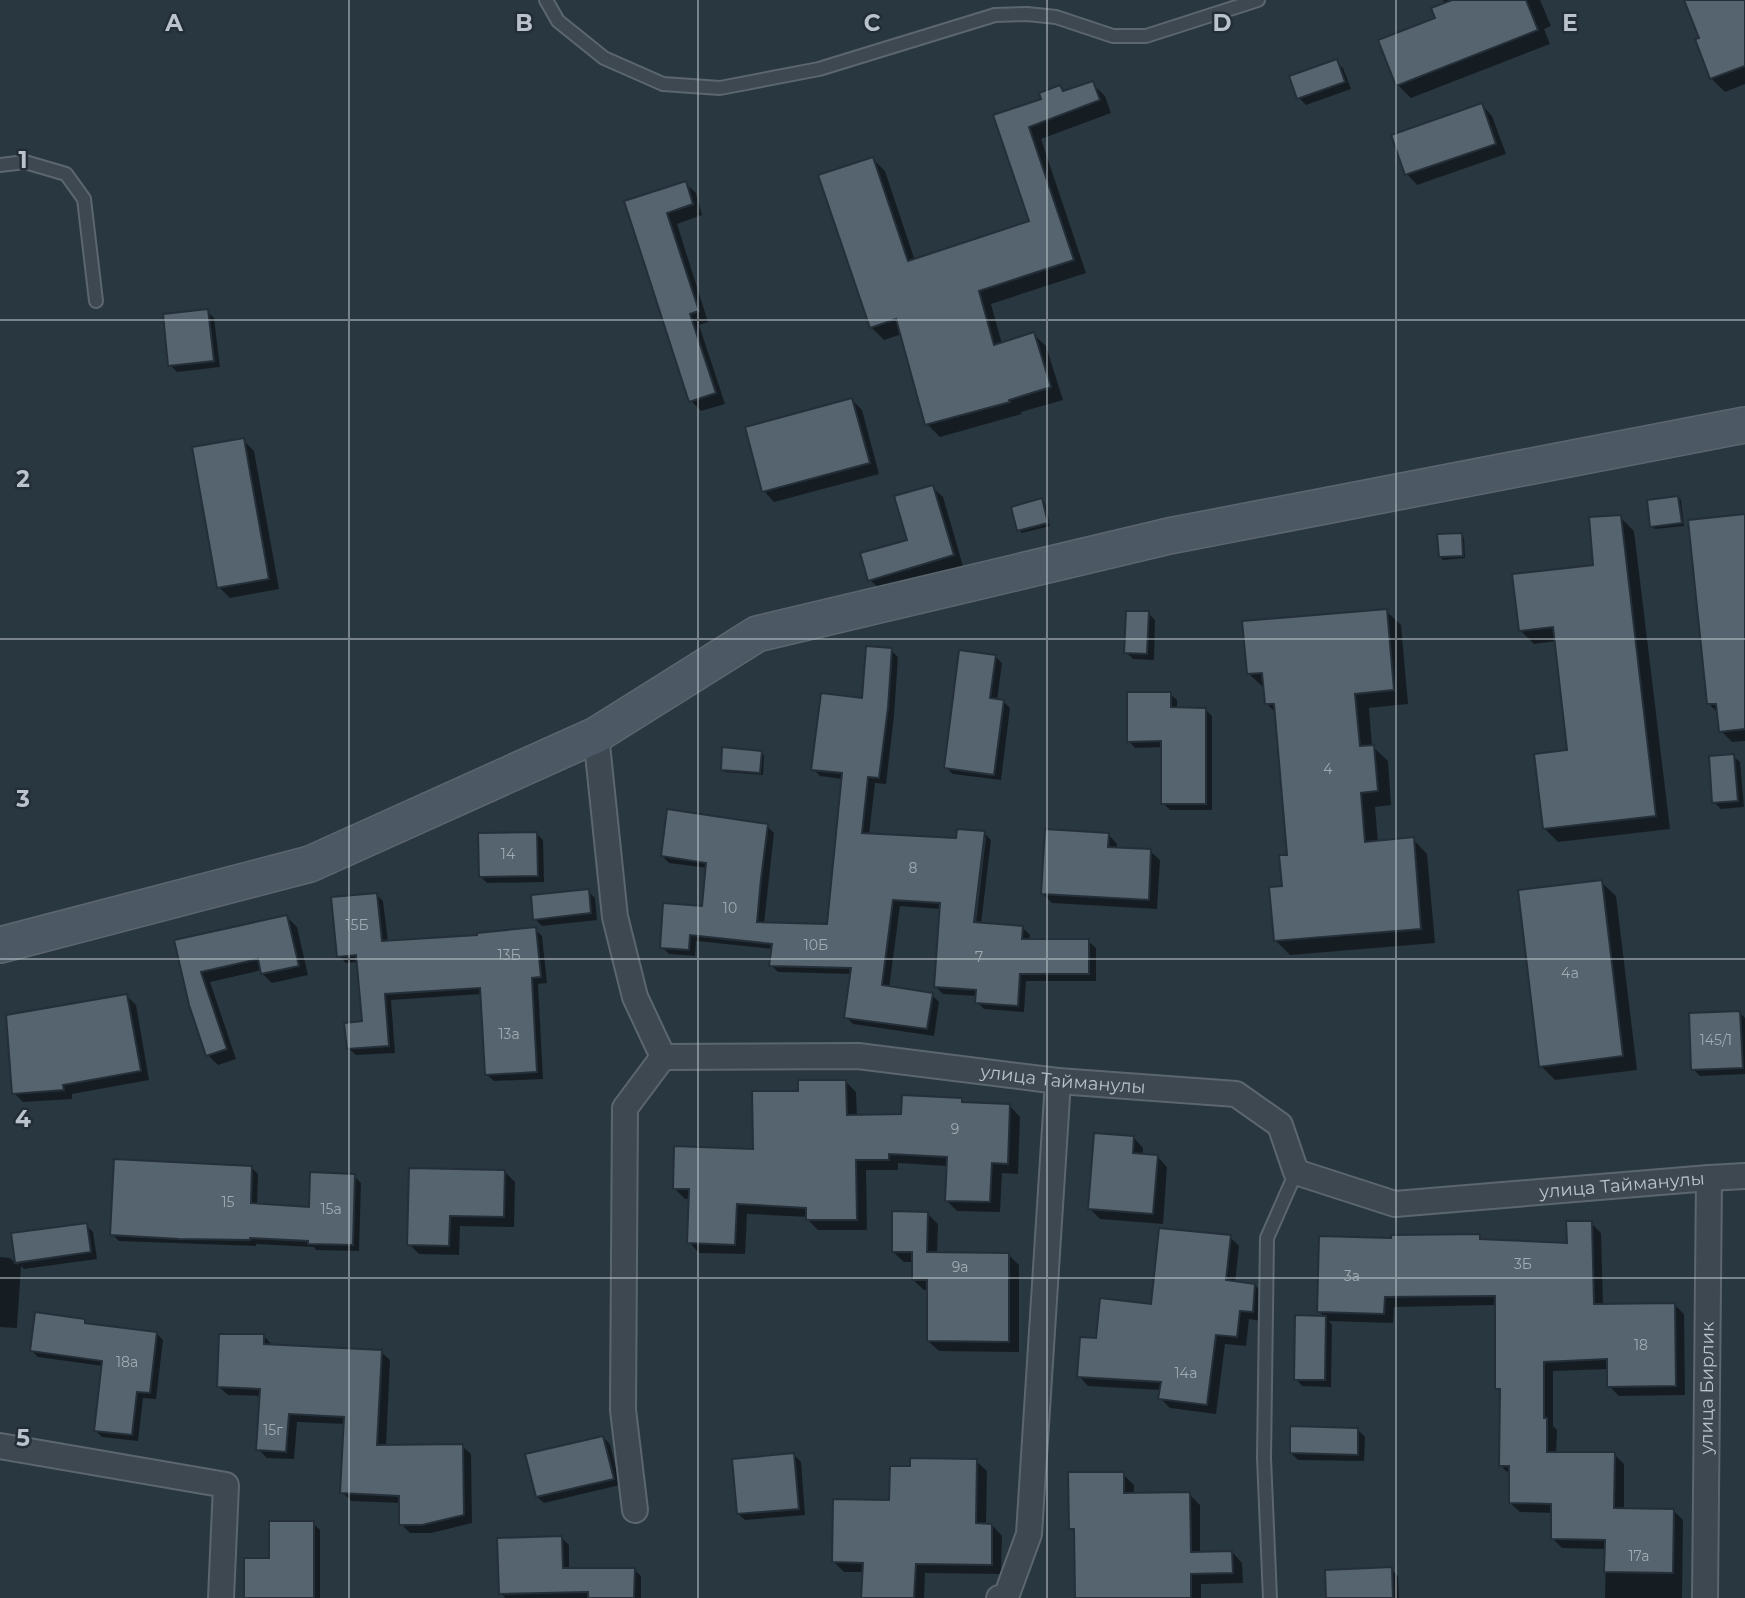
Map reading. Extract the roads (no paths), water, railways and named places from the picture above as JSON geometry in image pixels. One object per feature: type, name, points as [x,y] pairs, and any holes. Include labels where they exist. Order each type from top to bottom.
[{"type":"main road","points":[[0,945],[310,864],[596,735],[757,634],[1169,536],[1745,425]]},
{"type":"street","points":[[596,735],[615,917],[635,998],[663,1057],[625,1108],[623,1410],[635,1510]]},
{"type":"street","name":"улица Тайманулы","points":[[663,1057],[858,1056],[1058,1081],[1236,1094],[1280,1125],[1296,1171],[1395,1204],[1745,1176]]},
{"type":"street","points":[[999,1598],[1006,1597],[1030,1534],[1058,1081]]},
{"type":"street","name":"улица Бирлик","points":[[1705,1598],[1709,1178]]},
{"type":"street","points":[[0,1446],[226,1485],[221,1598]]},
{"type":"lane","points":[[546,0],[558,21],[604,58],[663,84],[720,88],[819,69],[995,15],[1056,17],[1113,36],[1146,36],[1258,0]]},
{"type":"lane","points":[[0,165],[25,162],[66,174],[84,199],[96,301]]},
{"type":"lane","points":[[1270,1598],[1264,1458],[1267,1238],[1296,1171]]}]
